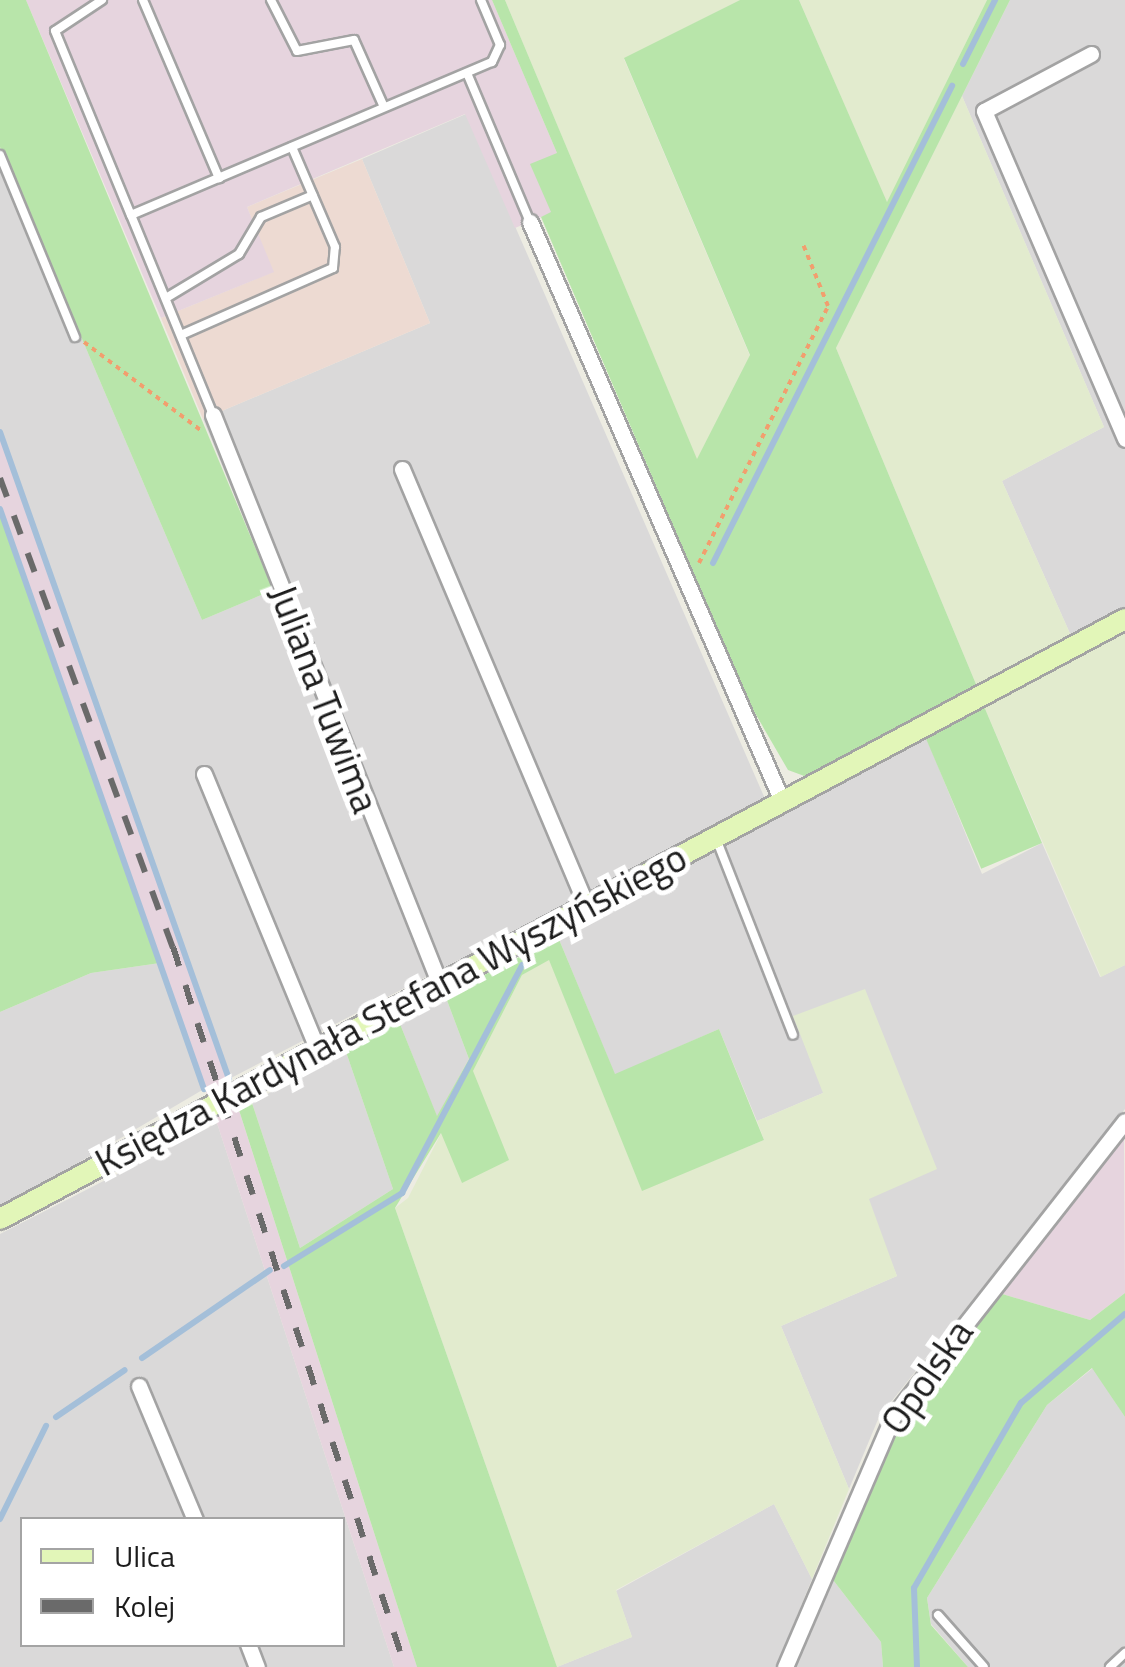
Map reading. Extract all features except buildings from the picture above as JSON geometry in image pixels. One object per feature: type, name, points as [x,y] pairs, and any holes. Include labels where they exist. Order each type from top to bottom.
[{"type":"street","points":[[1091,54],[984,110],[1125,439]]},
{"type":"street","points":[[530,222],[782,801]]},
{"type":"street","name":"Juliana Tuwima","points":[[216,421],[439,982]]},
{"type":"street","points":[[402,469],[586,905]]},
{"type":"street","name":"Księdza Kardynała Stefana Wyszyńskiego","points":[[0,1219],[1125,619]]},
{"type":"street","points":[[204,774],[317,1048]]},
{"type":"street","name":"Opolska","points":[[786,1667],[892,1418],[1125,1121]]},
{"type":"street","points":[[139,1386],[194,1517]]},
{"type":"lane","points":[[102,0],[55,31],[216,421]]},
{"type":"lane","points":[[142,0],[219,178]]},
{"type":"lane","points":[[271,0],[297,51],[354,40],[384,107]]},
{"type":"lane","points":[[132,215],[466,73],[500,50],[481,0]]},
{"type":"lane","points":[[466,73],[530,222]]},
{"type":"lane","points":[[181,335],[333,268],[335,247],[292,147]]},
{"type":"lane","points":[[0,155],[75,337]]},
{"type":"lane","points":[[166,298],[239,254],[262,216],[313,195]]},
{"type":"lane","points":[[715,837],[793,1035]]},
{"type":"lane","points":[[938,1615],[984,1667]]},
{"type":"lane","points":[[1110,1667],[1125,1653]]},
{"type":"path","points":[[684,578],[717,538],[824,316],[826,296],[804,244]]},
{"type":"path","points":[[75,337],[174,416],[203,432],[216,421]]},
{"type":"shaded area","points":[[26,0],[492,0],[557,153],[551,213],[515,228],[465,114],[247,207],[274,272],[161,318]]},
{"type":"shaded area","points":[[1010,0],[1125,0],[1125,610],[1072,638],[1002,481],[1104,427],[962,96]]},
{"type":"shaded area","points":[[466,114],[766,801],[229,1079],[0,432],[0,147],[202,620],[273,590],[203,419],[430,323],[362,159]]},
{"type":"shaded area","points":[[362,159],[430,323],[203,419],[161,318],[273,272],[247,207]]},
{"type":"shaded area","points":[[0,432],[229,1079],[417,1667],[394,1667],[217,1123],[0,509]]},
{"type":"shaded area","points":[[926,737],[982,874],[1042,843],[1100,977],[1125,965],[1125,1109],[879,1417],[849,1489],[781,1326],[897,1276],[823,1093],[757,1121],[719,1029],[615,1075],[558,937]]},
{"type":"shaded area","points":[[160,963],[204,1089],[0,1209],[0,1012],[91,973]]},
{"type":"shaded area","points":[[445,995],[469,1059],[437,1117],[398,1019]]},
{"type":"shaded area","points":[[345,1049],[393,1189],[300,1248],[252,1103]]},
{"type":"shaded area","points":[[217,1123],[394,1667],[0,1667],[0,1234]]},
{"type":"shaded area","points":[[1124,1139],[1125,1293],[1090,1320],[999,1293]]},
{"type":"shaded area","points":[[1093,1368],[1125,1417],[1125,1667],[968,1667],[931,1624],[927,1598],[1047,1405]]},
{"type":"shaded area","points":[[774,1504],[812,1579],[776,1667],[557,1667],[632,1637],[616,1591]]},
{"type":"shaded area","points":[[830,1576],[881,1642],[883,1667],[793,1667]]},
{"type":"green space","points":[[0,0],[26,0],[273,590],[202,620],[0,147]]},
{"type":"green space","points":[[492,0],[505,0],[697,459],[750,355],[624,58],[740,0],[799,0],[887,202],[987,0],[1010,0],[836,348],[978,689],[807,777],[788,770],[748,701],[541,217],[551,212],[530,164],[557,153]]},
{"type":"green space","points":[[505,0],[740,0],[624,59],[750,356],[697,460]]},
{"type":"green space","points":[[799,0],[987,0],[887,203]]},
{"type":"green space","points":[[962,96],[1104,427],[1002,481],[1072,638],[978,689],[836,348]]},
{"type":"green space","points":[[0,509],[160,963],[91,973],[0,1012]]},
{"type":"green space","points":[[1125,629],[1125,965],[1101,977],[983,704]]},
{"type":"green space","points":[[983,704],[1042,843],[981,869],[922,730]]},
{"type":"green space","points":[[558,937],[615,1074],[719,1029],[764,1140],[642,1191],[549,960],[522,975],[473,1071],[509,1160],[462,1183],[441,1133],[395,1208],[557,1667],[417,1667],[239,1110],[252,1103],[300,1248],[393,1189],[345,1049],[398,1019],[437,1116],[469,1059],[445,995]]},
{"type":"green space","points":[[549,959],[642,1190],[764,1140],[757,1121],[823,1093],[793,1016],[865,989],[937,1169],[869,1199],[897,1276],[781,1326],[849,1489],[812,1579],[774,1504],[616,1590],[632,1637],[557,1667],[395,1208],[408,1198],[522,975]]},
{"type":"green space","points":[[999,1293],[1090,1320],[1125,1293],[1125,1417],[1092,1368],[1047,1405],[927,1598],[931,1625],[968,1667],[883,1667],[881,1642],[830,1576],[911,1404]]},
{"type":"waterway","points":[[963,64],[995,0]]},
{"type":"waterway","points":[[713,563],[952,86]]},
{"type":"waterway","points":[[0,432],[229,1079]]},
{"type":"waterway","points":[[0,509],[204,1089]]},
{"type":"waterway","points":[[284,1266],[402,1193],[522,965]]},
{"type":"waterway","points":[[142,1358],[270,1270]]},
{"type":"waterway","points":[[917,1667],[914,1588],[1021,1403],[1125,1314]]},
{"type":"waterway","points":[[56,1417],[125,1370]]},
{"type":"waterway","points":[[0,1519],[46,1426]]},
{"type":"railway","points":[[0,478],[173,947],[405,1667]]}]
